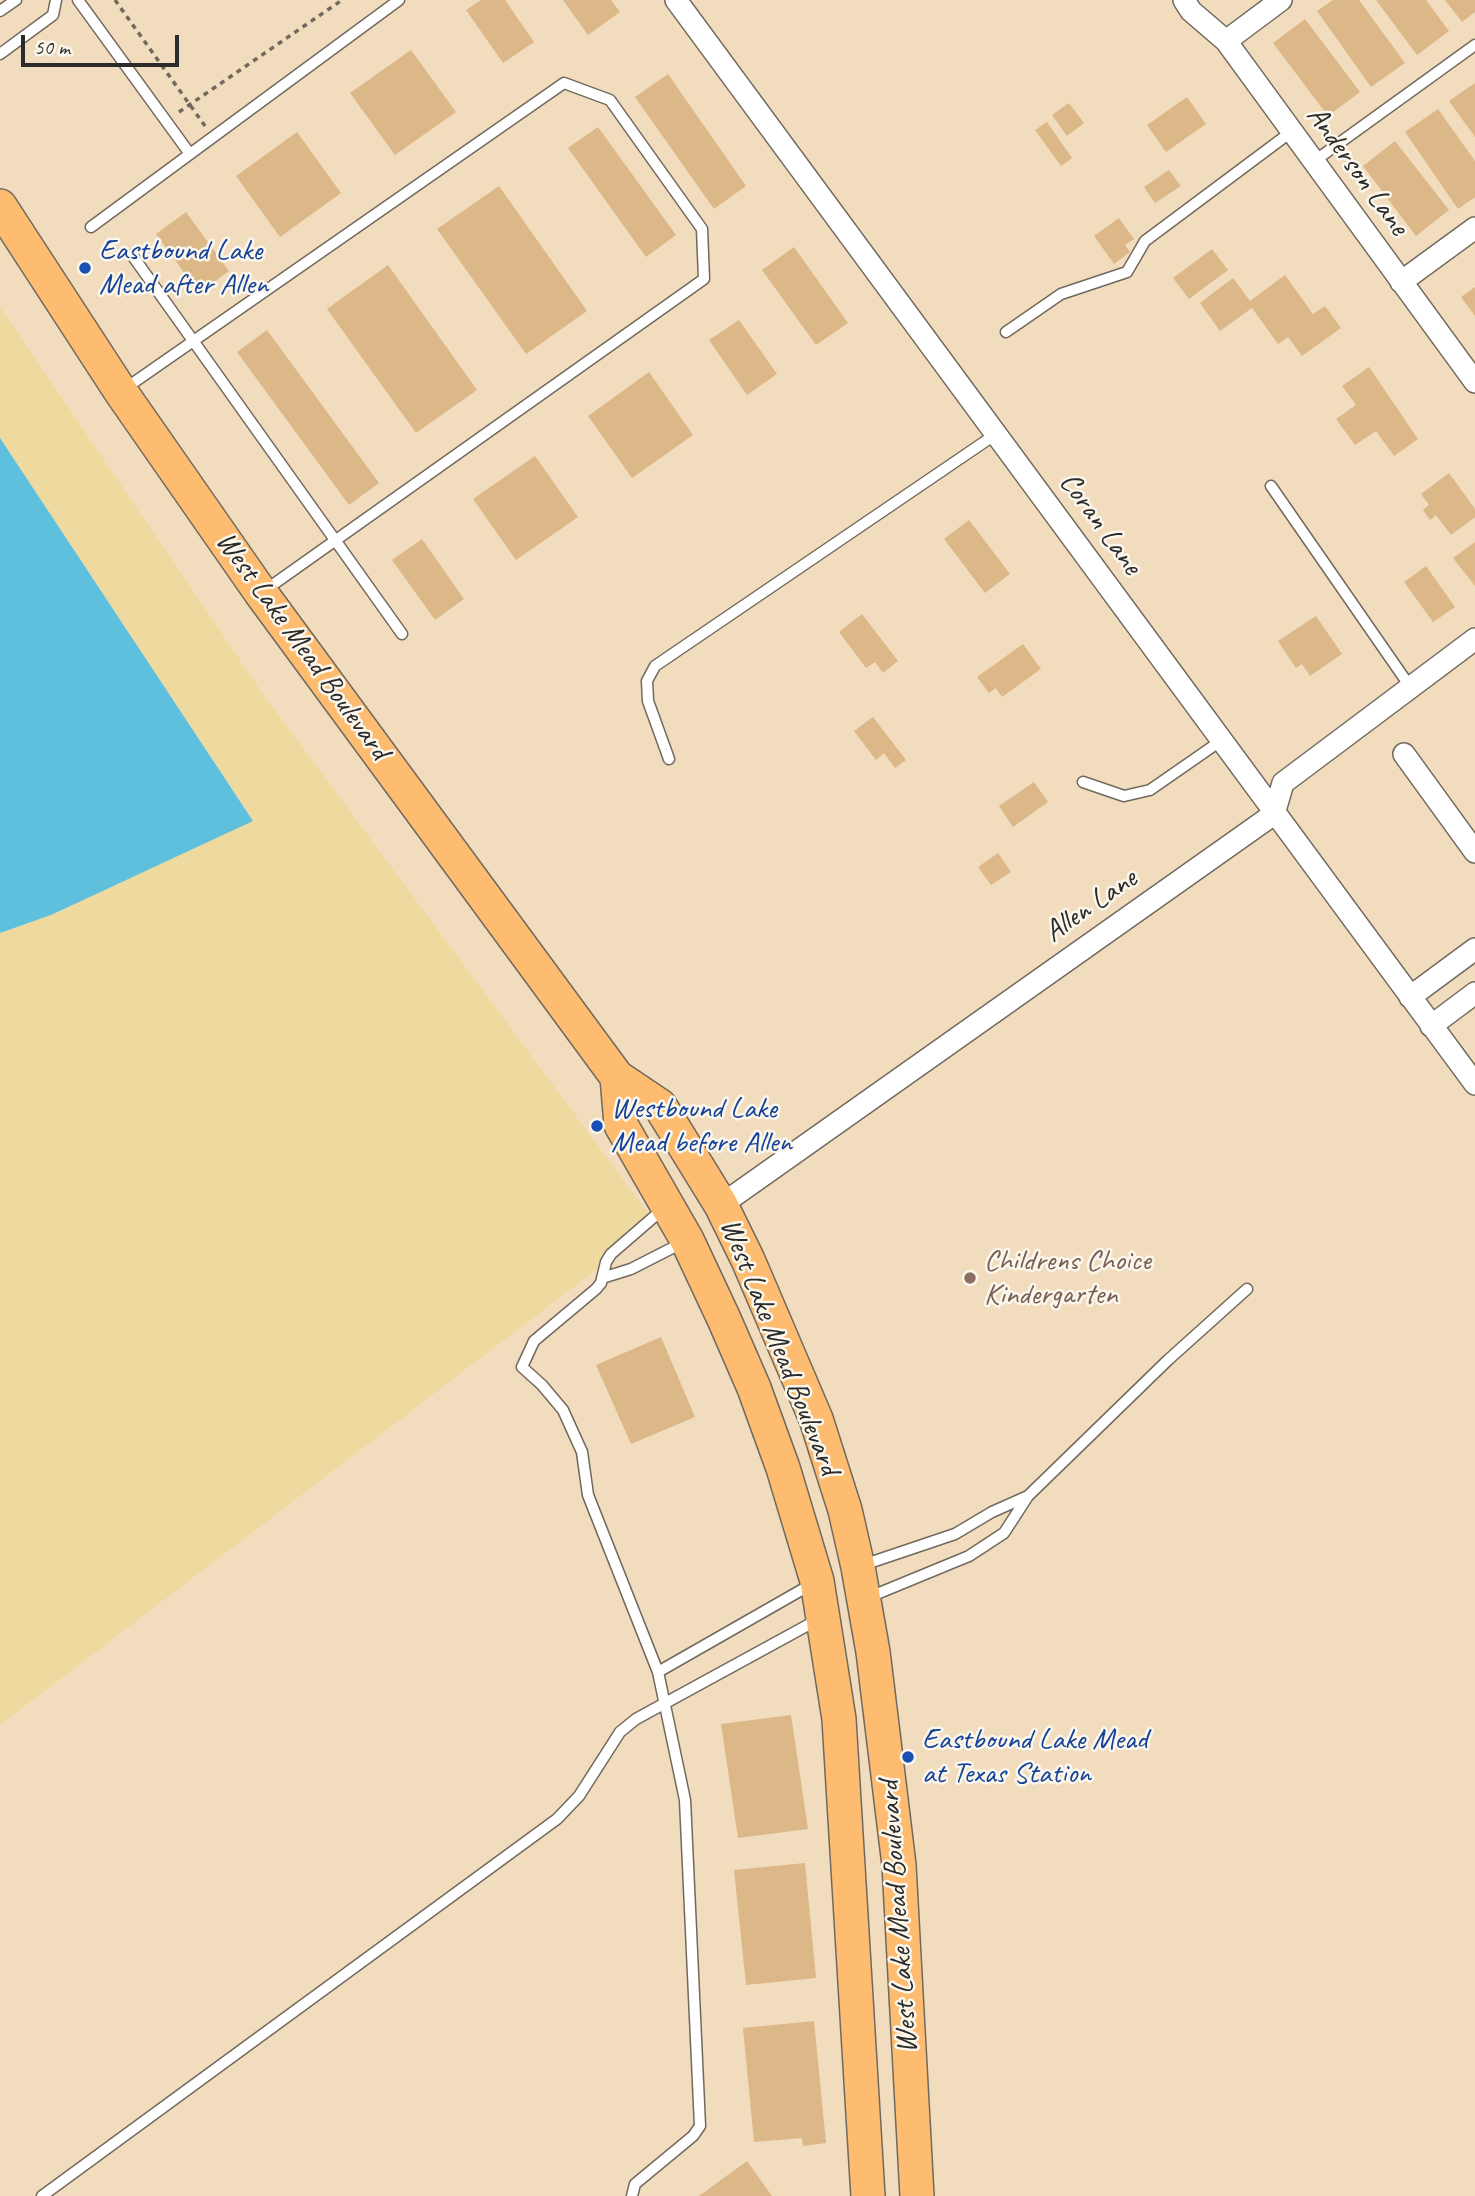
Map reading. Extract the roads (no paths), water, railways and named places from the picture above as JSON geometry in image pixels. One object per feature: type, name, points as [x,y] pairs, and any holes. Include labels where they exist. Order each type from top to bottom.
[{"type":"main road","name":"West Lake Mead Boulevard","points":[[0,206],[121,392],[261,593],[617,1077],[660,1106],[721,1205],[748,1260],[816,1419],[845,1510],[864,1600],[873,1651],[899,1865],[917,2196]]},
{"type":"main road","name":"West Lake Mead Boulevard","points":[[617,1077],[621,1125],[687,1240],[754,1388],[783,1468],[817,1581],[839,1719],[868,2196]]},
{"type":"main road","points":[[817,1581],[858,1567]]},
{"type":"main road","points":[[824,1616],[864,1600]]},
{"type":"street","name":"Coran Lane","points":[[676,0],[1475,1084]]},
{"type":"street","name":"Anderson Lane","points":[[1184,0],[1191,11],[1226,41],[1475,382]]},
{"type":"street","points":[[1226,41],[1281,0]]},
{"type":"street","points":[[1401,282],[1475,228]]},
{"type":"street","points":[[1274,814],[1283,783],[1475,639]]},
{"type":"street","points":[[1404,754],[1467,825],[1475,852]]},
{"type":"street","name":"Allen Lane","points":[[721,1205],[1274,814]]},
{"type":"street","points":[[1410,997],[1475,949]]},
{"type":"street","points":[[1431,1026],[1475,993]]},
{"type":"lane","points":[[0,11],[16,0]]},
{"type":"lane","points":[[0,54],[52,15],[55,0]]},
{"type":"lane","points":[[78,0],[190,154]]},
{"type":"lane","points":[[92,227],[399,0]]},
{"type":"lane","points":[[1313,162],[1475,45]]},
{"type":"lane","points":[[121,392],[564,83],[610,100],[702,229],[704,279],[261,593]]},
{"type":"lane","points":[[1006,332],[1061,294],[1127,272],[1145,241],[1291,132]]},
{"type":"lane","points":[[132,256],[402,634]]},
{"type":"lane","points":[[670,759],[648,701],[647,681],[655,666],[996,434]]},
{"type":"lane","points":[[1271,486],[1411,688]]},
{"type":"lane","points":[[1083,782],[1124,796],[1150,790],[1222,740]]},
{"type":"lane","points":[[632,2196],[635,2184],[693,2136],[700,2126],[685,1800],[658,1672],[589,1495],[582,1452],[555,1400],[522,1367],[534,1340],[596,1289],[611,1254],[668,1205]]},
{"type":"lane","points":[[602,1278],[631,1269],[687,1240]]},
{"type":"lane","points":[[864,1600],[969,1556],[1004,1533],[1028,1496],[1176,1353],[1247,1289]]},
{"type":"lane","points":[[858,1567],[955,1534],[992,1512],[1028,1496]]},
{"type":"lane","points":[[658,1672],[817,1581]]},
{"type":"lane","points":[[42,2196],[557,1819],[579,1796],[621,1732],[636,1719],[824,1616]]},
{"type":"water","points":[[0,438],[253,821],[51,915],[0,933]]},
{"type":"place","name":"Eastbound Lake Mead after Allen","points":[[85,268]]},
{"type":"place","name":"Westbound Lake Mead before Allen","points":[[597,1126]]},
{"type":"place","name":"Childrens Choice Kindergarten","points":[[970,1278]]},
{"type":"place","name":"Eastbound Lake Mead at Texas Station","points":[[908,1757]]}]
